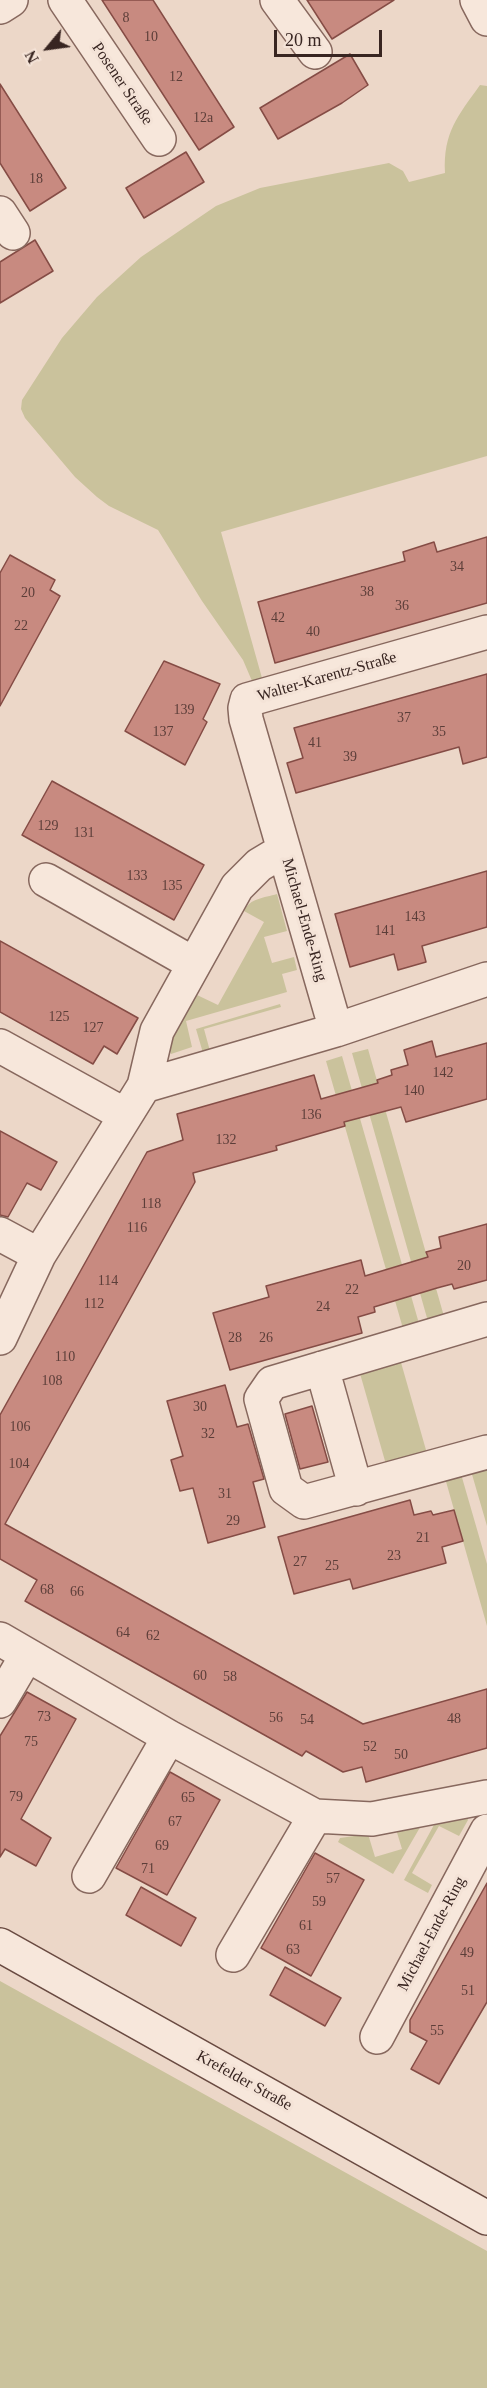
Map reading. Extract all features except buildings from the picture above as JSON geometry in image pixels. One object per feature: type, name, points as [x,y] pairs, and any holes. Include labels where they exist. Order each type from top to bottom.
[{"type":"street","points":[[0,7],[11,0]]},
{"type":"street","name":"Posener Straße","points":[[65,0],[159,139]]},
{"type":"street","points":[[278,0],[315,52]]},
{"type":"street","points":[[477,0],[487,19]]},
{"type":"street","name":"Walter-Karentz-Straße","points":[[284,850],[246,719],[247,700],[487,632]]},
{"type":"street","name":"Michael-Ende-Ring","points":[[0,1338],[39,1255],[144,1086],[157,1031],[237,887],[259,865],[284,850],[336,1030]]},
{"type":"street","points":[[46,880],[194,964]]},
{"type":"street","points":[[144,1086],[336,1030],[487,979]]},
{"type":"street","points":[[0,1046],[125,1115]]},
{"type":"street","points":[[0,1234],[39,1255]]},
{"type":"street","points":[[487,1319],[272,1383],[261,1399],[286,1489],[304,1502],[487,1452]]},
{"type":"street","points":[[322,1368],[356,1489]]},
{"type":"street","points":[[0,1701],[13,1647],[169,1737],[315,1816],[372,1819],[487,1797]]},
{"type":"street","points":[[89,1876],[169,1737]]},
{"type":"street","points":[[233,1955],[315,1816]]},
{"type":"street","name":"Michael-Ende-Ring","points":[[377,2037],[487,1831]]},
{"type":"street","name":"Krefelder Straße","points":[[0,1945],[487,2218]]},
{"type":"shaded area","points":[[480,85],[487,86],[487,456],[221,532],[262,678],[252,681],[243,660],[202,601],[158,530],[109,506],[75,477],[25,418],[21,409],[22,400],[62,338],[97,297],[141,257],[216,206],[260,188],[389,163],[403,171],[409,182],[445,173],[449,135]]},
{"type":"shaded area","points":[[277,894],[287,931],[264,937],[272,963],[294,957],[297,970],[282,974],[287,992],[186,1021],[192,1047],[171,1054],[168,1046],[197,995],[218,1005],[264,922],[244,911],[250,903]]},
{"type":"shaded area","points":[[280,1004],[281,1007],[204,1029],[210,1051],[203,1053],[196,1029]]},
{"type":"shaded area","points":[[368,1049],[445,1320],[429,1325],[352,1053]]},
{"type":"shaded area","points":[[342,1056],[420,1327],[404,1332],[326,1061]]},
{"type":"shaded area","points":[[400,1359],[428,1457],[387,1468],[359,1370]]},
{"type":"shaded area","points":[[487,1466],[487,1526],[471,1471]]},
{"type":"shaded area","points":[[461,1474],[487,1564],[487,1626],[445,1478]]},
{"type":"shaded area","points":[[466,1814],[468,1820],[459,1836],[439,1826],[412,1873],[432,1885],[428,1893],[404,1880],[435,1823]]},
{"type":"shaded area","points":[[426,1817],[393,1874],[338,1842],[340,1838],[368,1834],[375,1857],[402,1849],[395,1826]]},
{"type":"shaded area","points":[[0,1981],[487,2251],[487,2388],[0,2388]]}]
